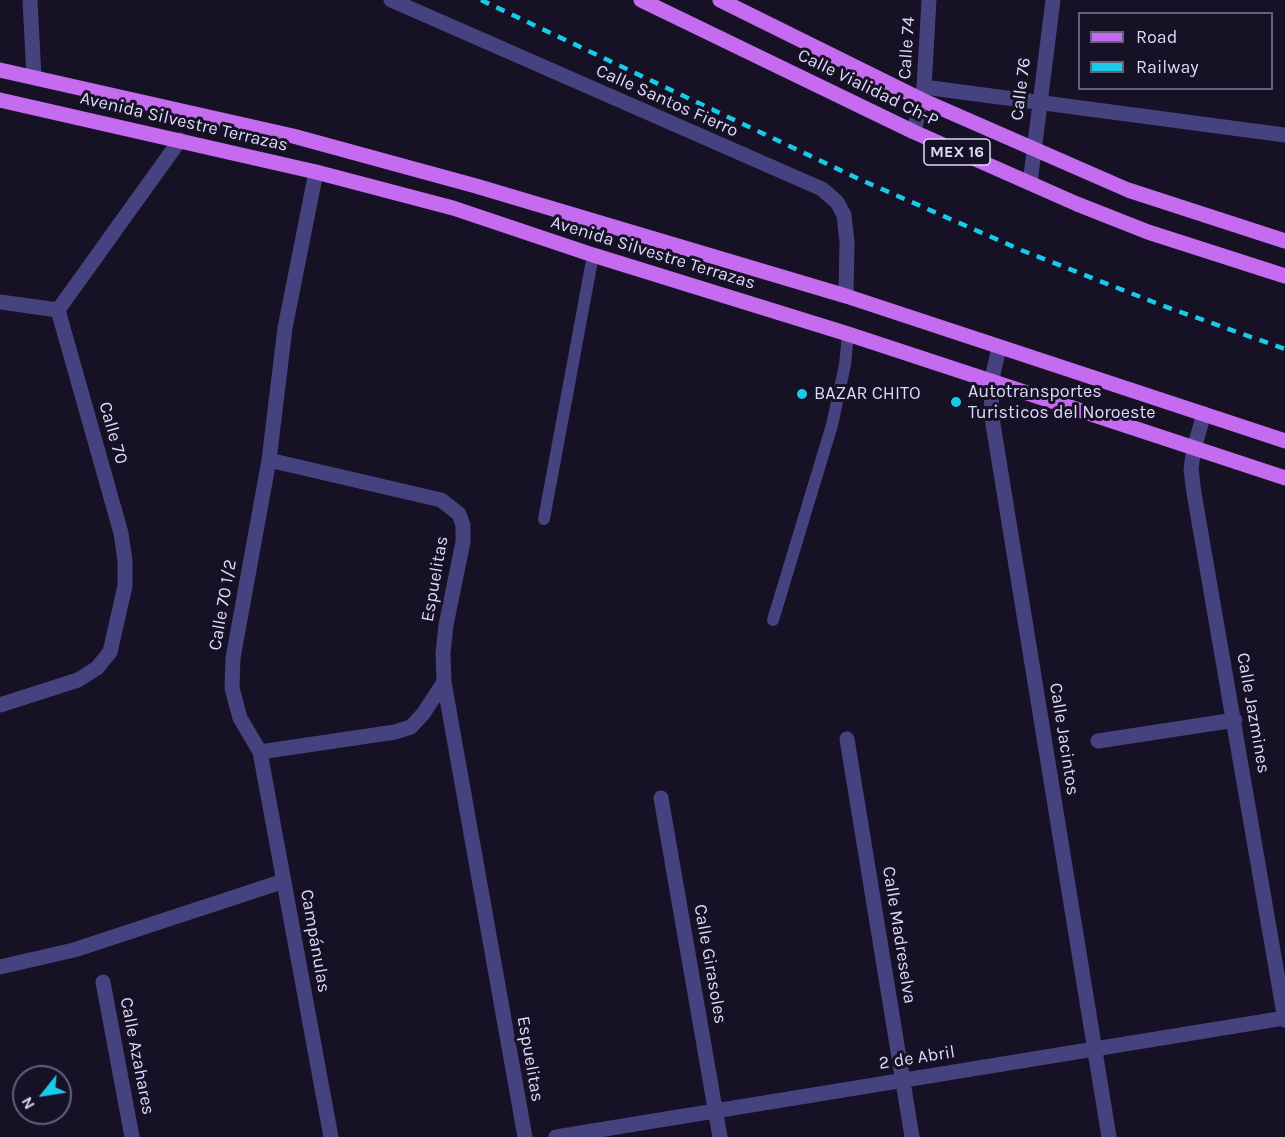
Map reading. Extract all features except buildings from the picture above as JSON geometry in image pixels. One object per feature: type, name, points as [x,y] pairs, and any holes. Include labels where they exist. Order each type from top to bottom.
[{"type":"main road","name":"Calle Vialidad Ch-P","points":[[641,0],[914,132],[1030,183],[1148,232],[1285,276]]},
{"type":"main road","name":"Calle Vialidad Ch-P","points":[[720,0],[923,94],[1034,149],[1128,190],[1285,241]]},
{"type":"main road","name":"Avenida Silvestre Terrazas","points":[[0,70],[293,136],[476,186],[846,296],[1285,441]]},
{"type":"main road","name":"Avenida Silvestre Terrazas","points":[[0,100],[316,172],[453,208],[593,255],[848,334],[1285,478]]},
{"type":"street","points":[[30,0],[34,77]]},
{"type":"street","name":"Calle Santos Fierro","points":[[391,0],[822,189],[837,202],[844,214],[847,242],[846,296]]},
{"type":"street","name":"Calle 74","points":[[914,132],[923,94],[929,0]]},
{"type":"street","name":"Calle 76","points":[[1030,183],[1038,104],[1053,0]]},
{"type":"street","points":[[923,94],[1038,104],[1285,135]]},
{"type":"street","points":[[0,302],[58,310],[180,140]]},
{"type":"street","points":[[269,460],[285,328],[316,172]]},
{"type":"street","name":"Calle 70","points":[[0,705],[78,680],[97,668],[110,652],[125,586],[125,561],[121,533],[58,310]]},
{"type":"street","name":"Calle Jacintos","points":[[999,348],[991,383],[994,430],[1109,1137]]},
{"type":"street","name":"Calle Jazmines","points":[[1204,414],[1194,448],[1191,469],[1194,493],[1285,1018]]},
{"type":"street","name":"Espuelitas","points":[[269,460],[441,500],[459,514],[464,525],[463,542],[446,625],[443,653],[444,682],[525,1137]]},
{"type":"street","name":"Calle 70 1/2","points":[[260,752],[240,718],[232,688],[233,658],[269,460]]},
{"type":"street","points":[[260,752],[395,732],[411,727],[423,714],[444,682]]},
{"type":"street","points":[[1098,741],[1235,720]]},
{"type":"street","name":"Calle Madreselva","points":[[847,738],[912,1137]]},
{"type":"street","name":"Campánulas","points":[[260,752],[331,1137]]},
{"type":"street","name":"Calle Girasoles","points":[[661,798],[720,1137]]},
{"type":"street","points":[[0,967],[74,950],[284,881]]},
{"type":"street","name":"Calle Azahares","points":[[103,982],[132,1137]]},
{"type":"street","name":"2 de Abril","points":[[556,1137],[1285,1018]]},
{"type":"lane","points":[[544,519],[593,255]]},
{"type":"lane","points":[[773,620],[832,425],[845,365],[848,334]]},
{"type":"railway","points":[[481,0],[859,179],[1021,250],[1161,305],[1285,349]]},
{"type":"place","name":"BAZAR CHITO","points":[[802,394]]},
{"type":"place","name":"Autotransportes Turisticos del Noroeste","points":[[956,402]]}]
